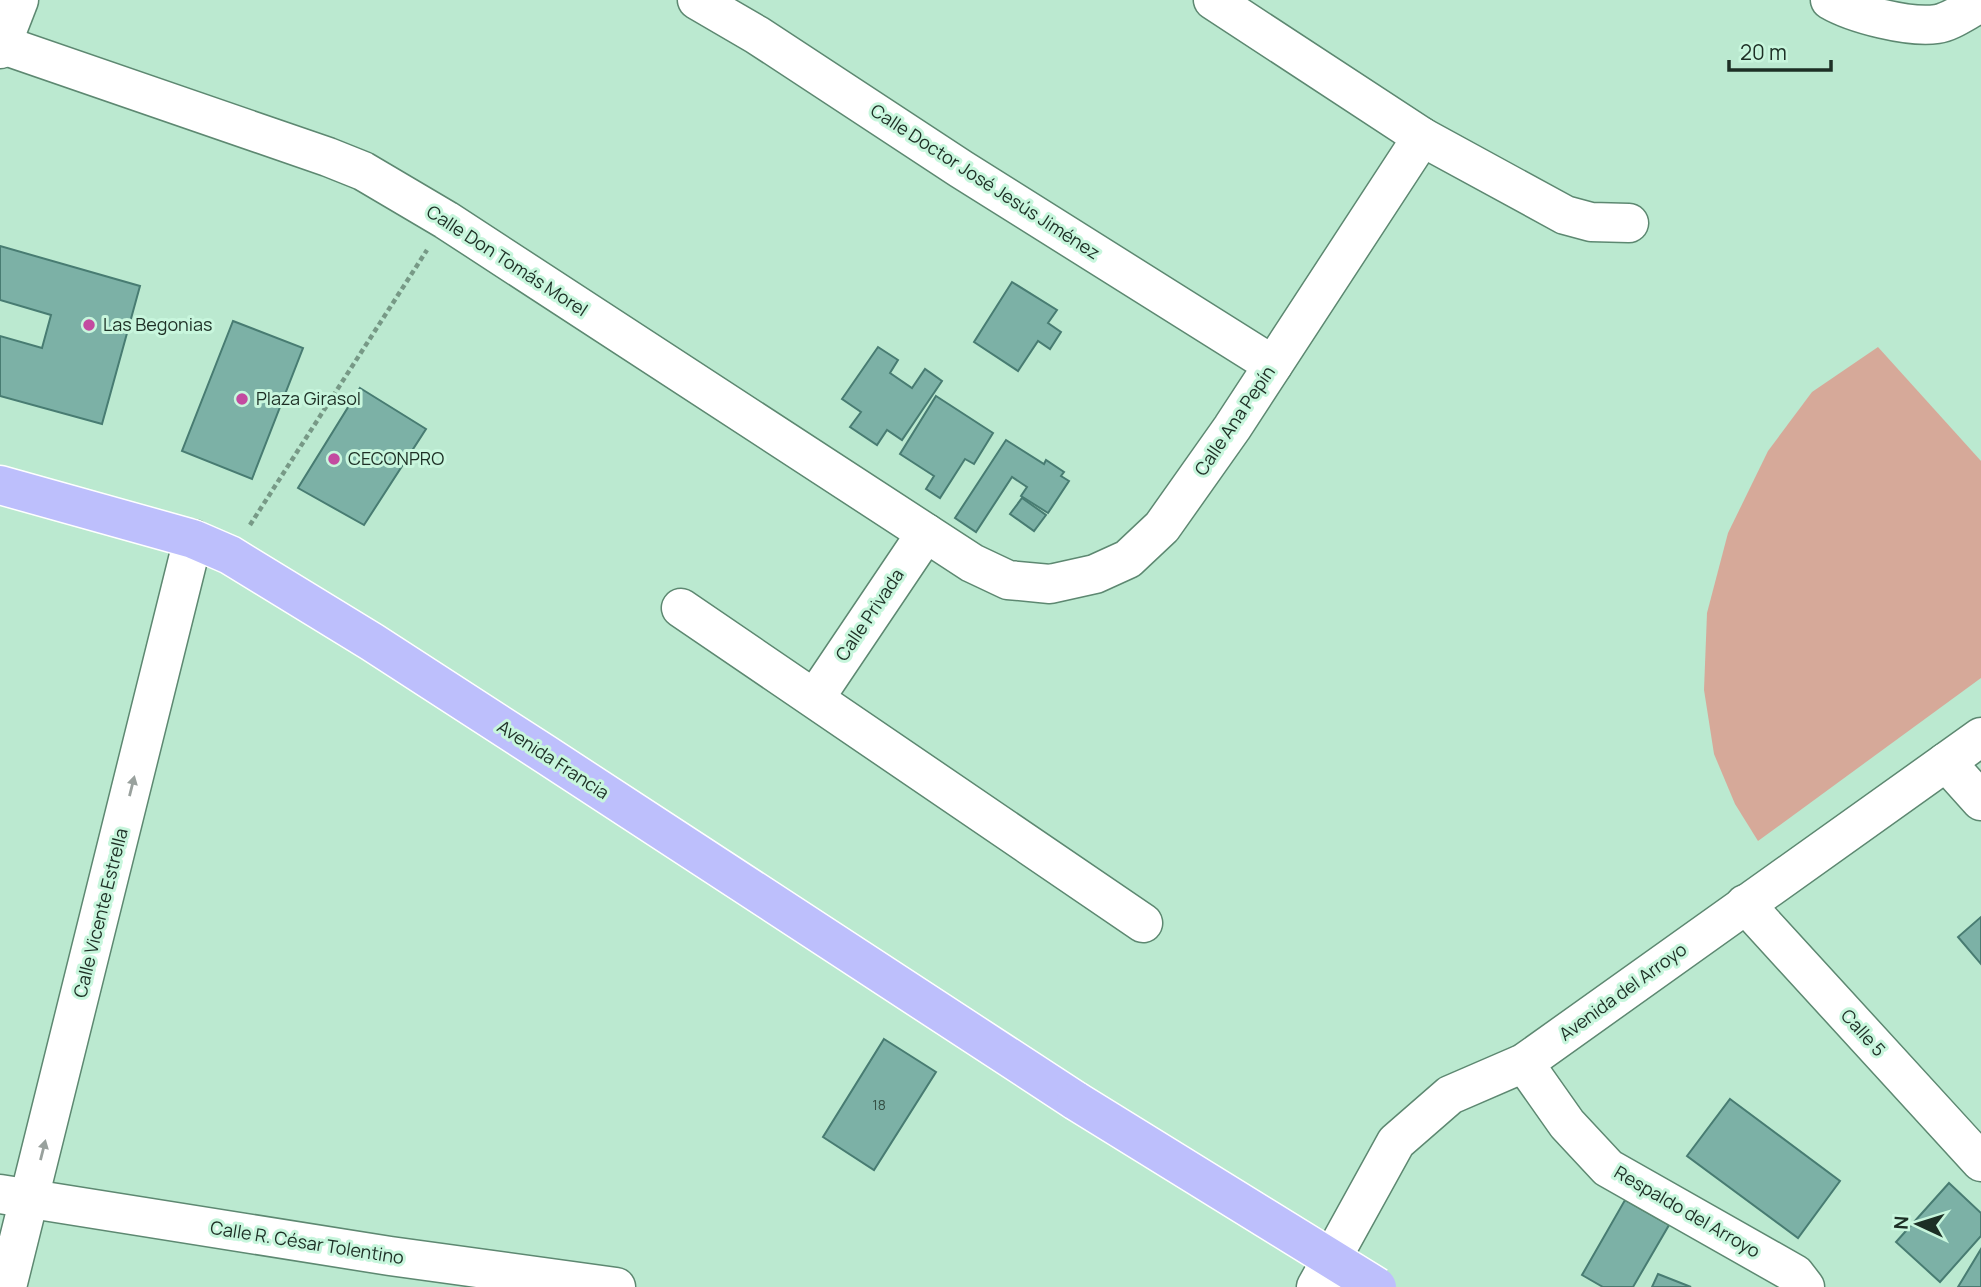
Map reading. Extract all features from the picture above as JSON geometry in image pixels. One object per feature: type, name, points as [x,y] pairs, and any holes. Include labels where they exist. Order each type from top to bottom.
[{"type":"main road","name":"Avenida Francia","points":[[0,485],[193,538],[230,555],[372,642],[1076,1101],[1377,1287]]},
{"type":"street","points":[[0,46],[19,0]]},
{"type":"street","name":"Calle Doctor José Jesús Jiménez","points":[[697,0],[757,35],[973,176],[1273,365]]},
{"type":"street","points":[[1213,0],[1422,137],[1565,215],[1591,222],[1629,223]]},
{"type":"street","points":[[1830,0],[1843,7],[1895,22],[1938,24],[1981,3]]},
{"type":"street","name":"Calle Don Tomás Morel","points":[[0,46],[328,157],[363,172],[446,220],[972,563]]},
{"type":"street","name":"Calle Ana Pepín","points":[[972,563],[1008,580],[1050,584],[1096,574],[1128,559],[1162,527],[1232,428],[1422,137]]},
{"type":"street","name":"Calle Privada","points":[[815,698],[926,533]]},
{"type":"street","name":"Calle Vicente Estrella","points":[[7,1287],[15,1196],[193,538]]},
{"type":"street","points":[[681,608],[1143,923]]},
{"type":"street","name":"Avenida del Arroyo","points":[[1316,1287],[1396,1142],[1450,1095],[1524,1063],[1981,737]]},
{"type":"street","points":[[1946,762],[1981,802]]},
{"type":"street","name":"Calle 5","points":[[1745,904],[1981,1162]]},
{"type":"street","name":"Respaldo del Arroyo","points":[[1524,1063],[1567,1124],[1608,1168],[1795,1273],[1805,1287]]},
{"type":"street","name":"Calle R. César Tolentino","points":[[15,1196],[386,1272],[615,1287]]},
{"type":"path","points":[[230,555],[446,220]]},
{"type":"shaded area","points":[[1878,347],[1981,461],[1981,678],[1758,841],[1735,804],[1714,754],[1704,690],[1707,613],[1728,533],[1768,451],[1812,392]]},
{"type":"building","name":"Las Begonias","points":[[0,246],[140,286],[102,424],[0,396],[0,336],[42,348],[51,315],[0,300]]},
{"type":"building","points":[[1012,282],[1057,310],[1048,323],[1061,332],[1050,349],[1038,341],[1018,371],[974,342]]},
{"type":"building","name":"Plaza Girasol","points":[[233,321],[303,348],[252,479],[182,451]]},
{"type":"building","points":[[878,347],[898,360],[890,373],[912,388],[925,369],[942,381],[902,440],[887,430],[877,445],[850,427],[861,412],[842,399]]},
{"type":"building","points":[[360,388],[426,429],[364,525],[298,488]]},
{"type":"building","points":[[936,396],[993,433],[974,464],[965,459],[940,498],[926,489],[934,476],[900,454]]},
{"type":"building","points":[[1006,440],[1044,464],[1046,460],[1064,472],[1061,476],[1069,481],[1048,513],[1021,496],[1027,487],[1012,477],[976,532],[955,518]]},
{"type":"building","points":[[1022,498],[1046,515],[1034,531],[1010,514]]},
{"type":"building","points":[[1981,917],[1981,964],[1958,937]]},
{"type":"building","points":[[884,1039],[936,1072],[874,1170],[823,1137]]},
{"type":"building","points":[[1730,1099],[1840,1181],[1798,1238],[1687,1156]]},
{"type":"building","points":[[1949,1183],[1981,1213],[1981,1236],[1940,1282],[1896,1242]]},
{"type":"building","points":[[1625,1200],[1669,1225],[1633,1287],[1603,1287],[1582,1275]]},
{"type":"building","points":[[1981,1249],[1981,1287],[1958,1287]]},
{"type":"building","points":[[1658,1274],[1691,1287],[1652,1287]]},
{"type":"place","name":"Las Begonias","points":[[89,325]]},
{"type":"place","name":"Plaza Girasol","points":[[242,399]]},
{"type":"place","name":"CECONPRO","points":[[334,459]]}]
